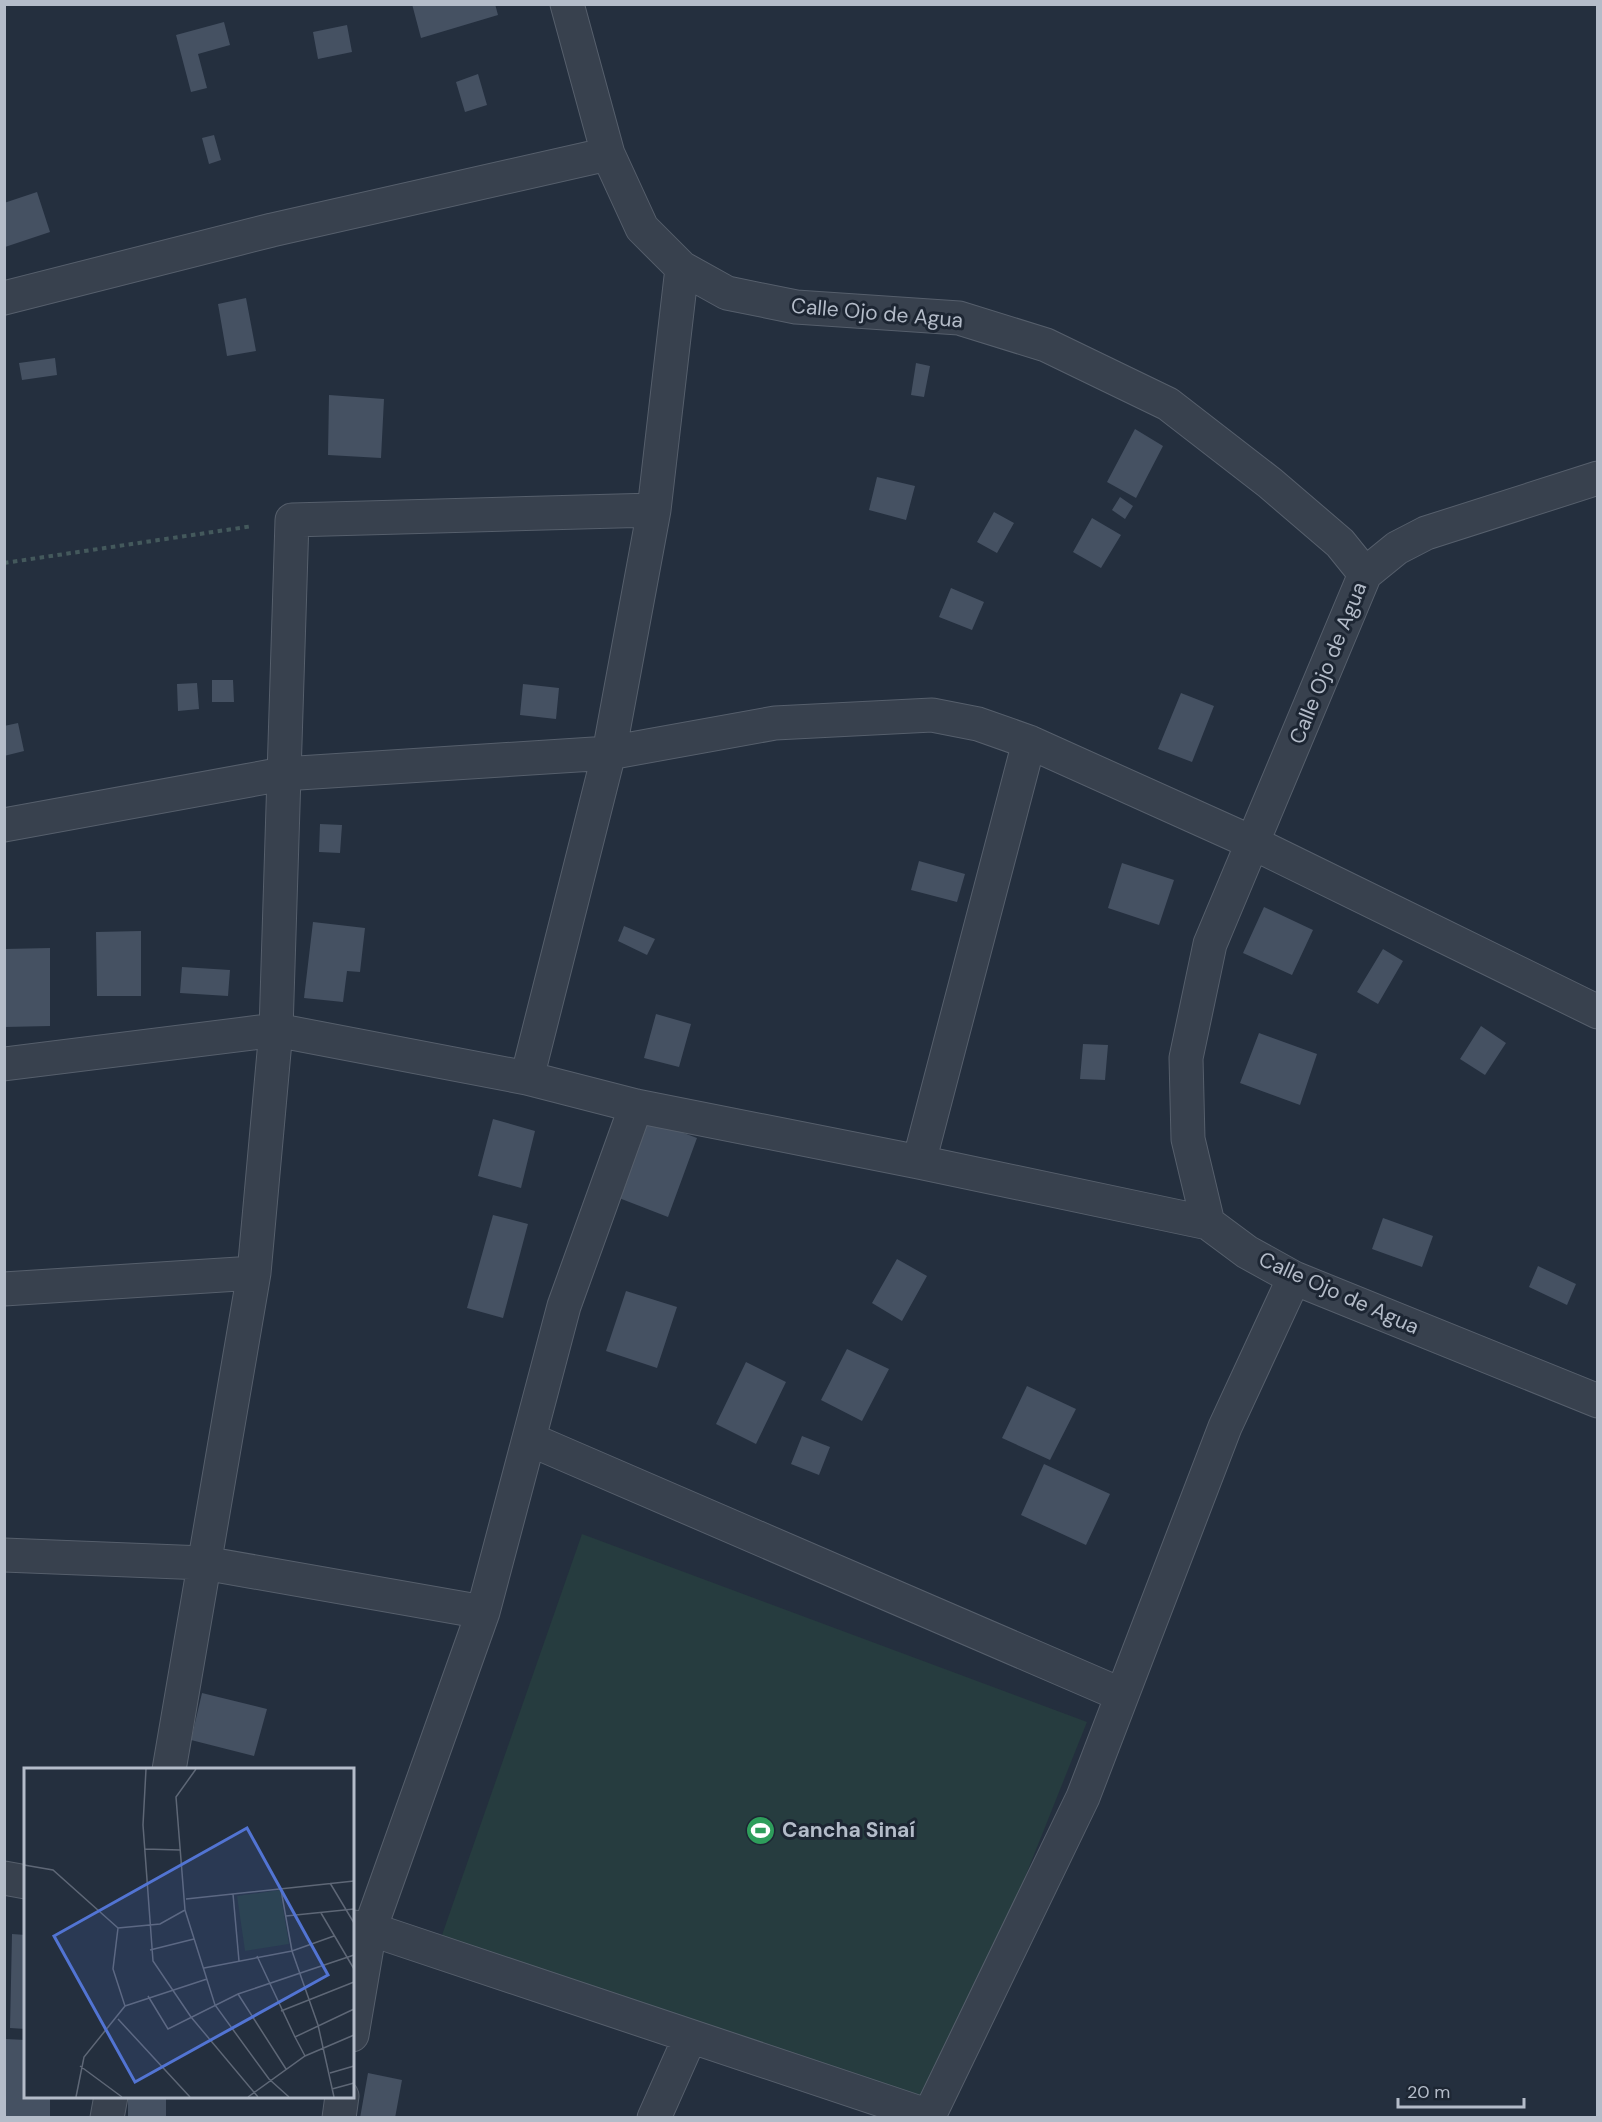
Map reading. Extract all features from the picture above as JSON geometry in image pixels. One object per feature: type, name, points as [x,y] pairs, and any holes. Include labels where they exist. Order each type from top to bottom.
[{"type":"street","name":"Calle Ojo de Agua","points":[[567,4],[608,154],[642,228],[682,268],[728,293],[796,307],[960,318],[1046,345],[1168,404],[1269,483],[1340,543],[1365,574],[1210,944],[1186,1058],[1188,1139],[1208,1223],[1247,1252],[1294,1278],[1598,1401]]},
{"type":"street","points":[[4,298],[272,230],[608,154]]},
{"type":"street","points":[[527,1078],[609,753],[654,510],[682,268]]},
{"type":"street","points":[[1365,574],[1397,548],[1426,533],[1598,478]]},
{"type":"street","points":[[169,1768],[254,1273],[276,1030],[292,520],[654,510]]},
{"type":"street","points":[[4,825],[283,774],[609,753],[775,723],[932,715],[978,724],[1029,742],[1251,842],[1598,1012]]},
{"type":"street","points":[[919,1162],[1029,742]]},
{"type":"street","points":[[4,1064],[276,1030],[527,1078],[636,1106],[919,1162],[1208,1223]]},
{"type":"street","points":[[354,2011],[361,1928],[483,1612],[564,1306],[636,1106]]},
{"type":"street","points":[[4,1288],[254,1273]]},
{"type":"street","points":[[361,1928],[928,2117],[1083,1797],[1224,1427],[1294,1278]]},
{"type":"street","points":[[529,1439],[1122,1695]]},
{"type":"street","points":[[4,1555],[204,1563],[483,1612]]},
{"type":"street","points":[[4,1878],[24,1882]]},
{"type":"street","points":[[654,2118],[690,2037]]},
{"type":"street","points":[[107,2118],[111,2098]]},
{"type":"street","points":[[339,2118],[342,2098]]},
{"type":"path","points":[[4,563],[292,520]]},
{"type":"green space","name":"Cancha Sinaí","points":[[582,1534],[1087,1722],[934,2105],[441,1938]]},
{"type":"building","points":[[412,4],[495,4],[498,15],[421,38]]},
{"type":"building","points":[[224,22],[230,45],[198,54],[207,88],[191,92],[176,35]]},
{"type":"building","points":[[347,25],[352,52],[318,59],[313,32]]},
{"type":"building","points":[[478,74],[487,105],[465,112],[456,82]]},
{"type":"building","points":[[214,135],[221,160],[209,164],[202,138]]},
{"type":"building","points":[[37,192],[50,232],[5,247],[4,203]]},
{"type":"building","points":[[246,298],[256,351],[227,356],[218,304]]},
{"type":"building","points":[[55,358],[57,375],[22,380],[19,363]]},
{"type":"building","points":[[916,363],[930,366],[924,397],[911,395]]},
{"type":"building","points":[[329,395],[384,399],[381,458],[328,455]]},
{"type":"building","points":[[1135,429],[1163,446],[1136,498],[1107,482]]},
{"type":"building","points":[[877,477],[915,486],[906,520],[869,510]]},
{"type":"building","points":[[1120,497],[1133,506],[1125,519],[1112,510]]},
{"type":"building","points":[[994,512],[1014,523],[997,553],[977,542]]},
{"type":"building","points":[[1092,518],[1121,535],[1101,568],[1073,552]]},
{"type":"building","points":[[951,588],[984,602],[972,630],[939,617]]},
{"type":"building","points":[[212,680],[233,680],[234,702],[212,702]]},
{"type":"building","points":[[197,683],[199,709],[178,711],[177,684]]},
{"type":"building","points":[[523,684],[559,688],[556,719],[520,715]]},
{"type":"building","points":[[1181,693],[1214,706],[1192,762],[1158,749]]},
{"type":"building","points":[[18,723],[24,751],[4,756],[4,726]]},
{"type":"building","points":[[320,824],[342,825],[340,853],[319,852]]},
{"type":"building","points":[[919,861],[965,874],[957,902],[911,890]]},
{"type":"building","points":[[1122,863],[1174,880],[1159,925],[1108,908]]},
{"type":"building","points":[[1264,907],[1313,930],[1292,975],[1243,953]]},
{"type":"building","points":[[313,922],[365,928],[360,972],[347,971],[343,1002],[304,998]]},
{"type":"building","points":[[624,926],[655,939],[647,955],[618,941]]},
{"type":"building","points":[[141,931],[141,996],[97,996],[96,932]]},
{"type":"building","points":[[50,948],[50,1026],[5,1027],[5,949]]},
{"type":"building","points":[[1383,949],[1403,961],[1378,1004],[1357,992]]},
{"type":"building","points":[[182,967],[230,970],[228,996],[180,993]]},
{"type":"building","points":[[656,1014],[691,1024],[679,1067],[644,1058]]},
{"type":"building","points":[[1481,1026],[1506,1043],[1485,1075],[1460,1059]]},
{"type":"building","points":[[1259,1033],[1317,1054],[1300,1105],[1240,1083]]},
{"type":"building","points":[[1083,1044],[1108,1045],[1105,1080],[1080,1079]]},
{"type":"building","points":[[493,1119],[535,1131],[521,1188],[478,1176]]},
{"type":"building","points":[[649,1120],[697,1138],[668,1217],[619,1198]]},
{"type":"building","points":[[493,1215],[528,1224],[503,1318],[467,1308]]},
{"type":"building","points":[[1383,1218],[1433,1236],[1422,1267],[1372,1249]]},
{"type":"building","points":[[897,1259],[927,1276],[902,1321],[872,1303]]},
{"type":"building","points":[[1538,1266],[1576,1284],[1567,1305],[1529,1287]]},
{"type":"building","points":[[626,1291],[677,1307],[657,1368],[606,1351]]},
{"type":"building","points":[[847,1349],[889,1369],[862,1421],[821,1400]]},
{"type":"building","points":[[746,1362],[786,1382],[756,1444],[716,1424]]},
{"type":"building","points":[[1027,1386],[1076,1409],[1050,1460],[1002,1438]]},
{"type":"building","points":[[802,1436],[830,1447],[819,1475],[791,1464]]},
{"type":"building","points":[[1044,1464],[1110,1494],[1086,1545],[1021,1515]]},
{"type":"building","points":[[202,1693],[267,1709],[254,1756],[191,1740]]},
{"type":"building","points":[[12,1934],[24,1935],[24,2029],[10,2028]]},
{"type":"building","points":[[5,2039],[24,2040],[24,2098],[50,2098],[50,2118],[5,2118]]},
{"type":"building","points":[[368,2073],[402,2080],[395,2118],[360,2118]]},
{"type":"building","points":[[128,2098],[166,2098],[166,2118],[128,2118]]},
{"type":"place","name":"Cancha Sinaí","points":[[761,1830]]}]
